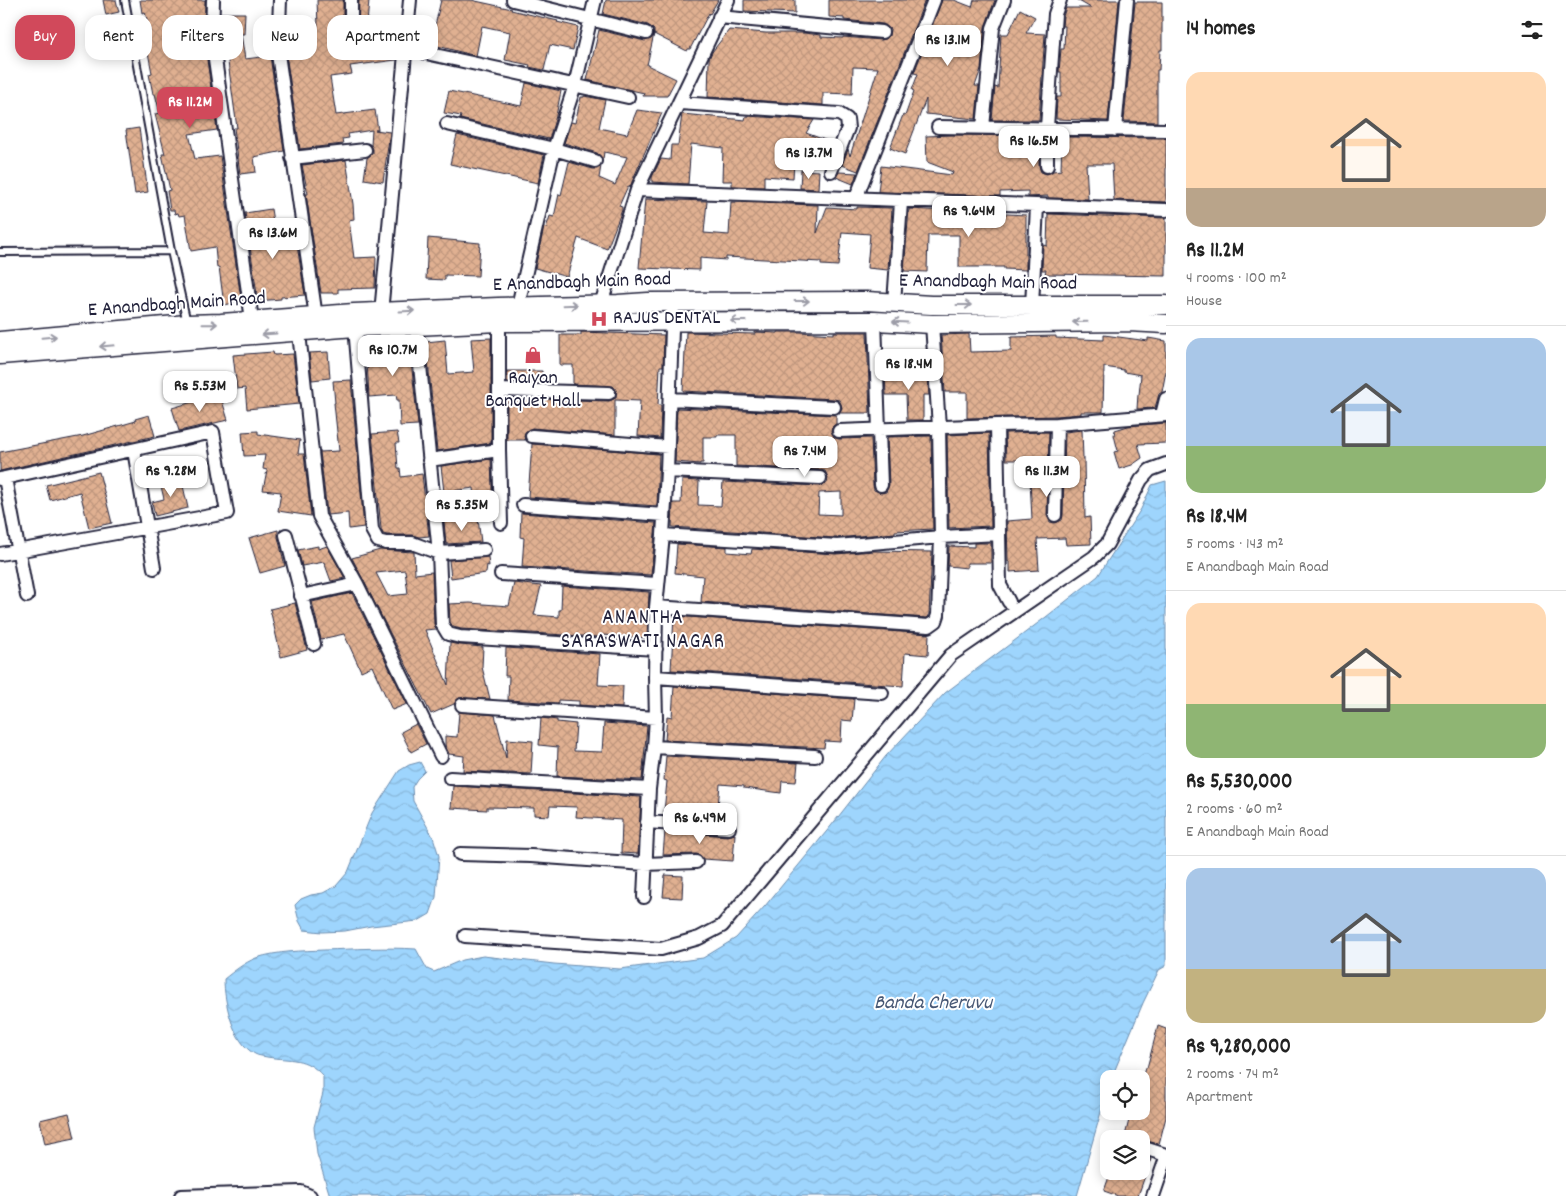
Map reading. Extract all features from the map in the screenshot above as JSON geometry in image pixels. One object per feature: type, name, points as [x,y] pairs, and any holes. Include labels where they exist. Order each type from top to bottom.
[{"type":"street","points":[[213,0],[212,38],[252,320]]},
{"type":"street","points":[[280,0],[278,54],[316,316]]},
{"type":"street","points":[[352,0],[352,15]]},
{"type":"street","points":[[381,313],[410,0]]},
{"type":"street","points":[[513,0],[646,33]]},
{"type":"street","points":[[518,314],[554,149],[575,85],[595,0]]},
{"type":"street","points":[[601,304],[638,190],[728,0]]},
{"type":"street","points":[[856,198],[934,0]]},
{"type":"street","points":[[983,127],[993,28],[1004,0]]},
{"type":"street","points":[[1047,166],[1047,127],[1055,14],[1060,0]]},
{"type":"street","points":[[1115,130],[1128,0]]},
{"type":"street","points":[[719,17],[882,32]]},
{"type":"street","points":[[438,56],[628,97]]},
{"type":"street","points":[[680,103],[839,114],[847,119],[848,128],[831,171]]},
{"type":"street","points":[[447,124],[554,149],[595,161]]},
{"type":"street","points":[[938,127],[1166,130]]},
{"type":"street","points":[[292,158],[365,150]]},
{"type":"street","points":[[638,190],[856,198],[901,202],[1166,210]]},
{"type":"street","points":[[894,303],[901,202]]},
{"type":"street","points":[[1032,306],[1037,206]]},
{"type":"street","points":[[644,897],[649,789],[656,718],[654,677],[656,607],[667,471],[673,301]]},
{"type":"street","name":"E Anandbagh Main Road","points":[[0,341],[252,320],[298,325],[355,327],[499,322],[518,314],[601,304],[673,301],[1032,306],[1166,305]]},
{"type":"street","name":"E Anandbagh Main Road","points":[[0,355],[298,325],[316,316],[381,313],[518,314],[673,321],[875,321],[932,324],[1129,322],[1166,324]]},
{"type":"street","points":[[875,321],[881,485]]},
{"type":"street","points":[[499,322],[501,523]]},
{"type":"street","points":[[656,607],[929,626],[936,621],[938,614],[941,537],[939,427],[932,324]]},
{"type":"street","points":[[298,325],[319,516],[356,584],[441,756]]},
{"type":"street","points":[[416,326],[439,553],[442,624],[448,634],[460,637],[656,649]]},
{"type":"street","points":[[355,327],[372,530],[378,541],[386,543],[412,543],[439,553],[484,550]]},
{"type":"street","points":[[500,390],[609,393]]},
{"type":"street","points":[[670,399],[834,407]]},
{"type":"street","points":[[839,432],[1056,424],[1164,415],[1166,399]]},
{"type":"street","points":[[1055,515],[1056,424]]},
{"type":"street","points":[[997,425],[1000,585],[1009,602]]},
{"type":"street","points":[[0,554],[18,551],[148,528],[227,513],[213,432],[2,479],[18,551],[27,596]]},
{"type":"street","points":[[532,436],[668,447]]},
{"type":"street","points":[[134,450],[154,568]]},
{"type":"street","points":[[429,460],[499,450]]},
{"type":"street","points":[[465,936],[661,948],[699,938],[722,926],[951,655],[1094,557],[1107,544],[1141,480],[1150,470],[1166,464]]},
{"type":"street","points":[[667,471],[820,478]]},
{"type":"street","points":[[523,505],[664,514]]},
{"type":"street","points":[[663,535],[838,546],[999,534]]},
{"type":"street","points":[[286,535],[314,644]]},
{"type":"street","points":[[501,574],[657,584]]},
{"type":"street","points":[[301,596],[356,584]]},
{"type":"street","points":[[654,677],[882,693]]},
{"type":"street","points":[[462,705],[656,718]]},
{"type":"street","points":[[654,747],[814,756]]},
{"type":"street","points":[[450,778],[649,789]]},
{"type":"street","points":[[647,822],[729,828]]},
{"type":"street","points":[[460,854],[531,856],[645,864],[696,862]]},
{"type":"street","points":[[1150,1151],[1166,1157],[1153,1196]]},
{"type":"street","points":[[181,1196],[301,1192],[310,1196]]},
{"type":"lane","points":[[125,0],[171,250],[187,324]]},
{"type":"lane","points":[[0,252],[171,250]]},
{"type":"water","name":"Banda Cheruvu","points":[[1166,481],[1166,966],[1159,970],[1115,1070],[1100,1070],[1100,1116],[1077,1196],[330,1196],[317,1154],[314,1127],[323,1093],[323,1076],[304,1062],[259,1056],[247,1049],[231,1021],[224,979],[256,958],[281,953],[307,951],[382,948],[416,949],[427,969],[434,972],[462,960],[483,956],[620,969],[703,958],[736,938],[831,826],[886,756],[945,693],[1098,576],[1141,509],[1152,485]]},
{"type":"water","points":[[420,762],[425,771],[412,787],[413,801],[433,837],[439,856],[436,897],[430,914],[418,921],[345,931],[322,932],[304,930],[299,921],[295,905],[301,899],[323,893],[336,886],[348,872],[372,813],[399,771],[409,765]]},
{"type":"building","points":[[103,0],[116,0],[119,12],[106,15]]},
{"type":"building","points":[[140,0],[205,0],[205,15],[162,15],[162,60],[207,60],[217,130],[189,134],[195,159],[220,156],[241,299],[234,300],[234,303],[224,305],[215,247],[191,251],[185,215],[179,216],[178,213],[175,214],[174,210],[170,210],[167,191],[170,190],[162,154],[165,154],[155,114],[160,113],[155,94],[153,94],[149,74],[152,73],[149,60],[152,60],[152,15],[146,15],[145,12],[142,13]]},
{"type":"building","points":[[317,0],[343,0],[343,15],[327,15],[327,60],[396,60],[350,66],[352,74],[330,77],[336,115],[375,110],[378,130],[375,130],[390,132],[383,182],[364,179],[367,158],[373,153],[371,145],[372,130],[348,134],[349,138],[342,139],[343,144],[300,149],[287,60],[317,60]]},
{"type":"building","points":[[359,0],[369,0],[368,15],[359,15]]},
{"type":"building","points":[[441,0],[471,0],[578,27],[573,50],[550,45],[544,70],[505,60],[510,32],[482,26],[476,56],[438,46],[438,15]]},
{"type":"building","points":[[606,0],[718,0],[690,49],[687,51],[654,34],[654,30],[648,25],[603,14]]},
{"type":"building","points":[[744,0],[795,0],[795,13],[744,11]]},
{"type":"building","points":[[829,0],[925,0],[858,171],[842,165],[848,149],[850,156],[878,68],[853,67],[852,94],[823,93],[823,105],[708,97],[709,59],[712,52],[729,30],[766,33],[804,33],[821,35],[821,37],[881,40],[889,36],[890,29],[883,24],[829,17]]},
{"type":"building","points":[[942,0],[954,0],[972,7],[974,0],[995,0],[985,27],[981,69],[975,86],[979,86],[976,119],[926,114],[926,99],[905,154],[890,148],[914,91],[912,90],[918,74],[914,73]]},
{"type":"building","points":[[1077,0],[1119,0],[1108,121],[1056,119],[1057,97],[1061,97],[1061,72],[1059,72],[1061,49],[1064,49],[1065,26],[1062,26],[1063,16],[1066,8],[1091,8]]},
{"type":"building","points":[[1135,2],[1162,2],[1162,50],[1160,50],[1159,70],[1157,70],[1157,122],[1124,121]]},
{"type":"building","points":[[1020,9],[1035,17],[1026,33],[1045,34],[1039,120],[992,120],[995,87],[998,88],[1001,34],[1008,34]]},
{"type":"building","points":[[221,13],[245,13],[244,34],[243,15],[221,15]]},
{"type":"building","points":[[599,30],[645,41],[651,39],[654,34],[647,65],[676,79],[667,96],[643,96],[644,93],[587,80]]},
{"type":"building","points":[[243,46],[245,59],[271,60],[284,151],[254,157],[256,172],[240,174],[234,128],[237,128],[228,60],[243,60]]},
{"type":"building","points":[[526,83],[561,91],[549,139],[460,119],[461,116],[444,113],[449,91],[521,106]]},
{"type":"building","points":[[581,97],[605,100],[599,128],[627,134],[637,110],[662,113],[630,187],[628,186],[619,206],[622,207],[622,210],[607,249],[578,238],[567,277],[535,268],[544,227],[546,228],[550,216],[554,217],[569,162],[593,169],[601,166],[599,178],[615,185],[627,157],[604,152],[603,159],[597,153],[564,143],[571,122],[575,123]]},
{"type":"building","points":[[682,114],[745,120],[746,116],[814,120],[806,133],[833,143],[827,159],[795,146],[793,178],[764,176],[764,187],[732,186],[732,181],[722,181],[723,148],[691,144],[688,184],[652,182],[652,177],[661,159],[670,160],[671,145],[678,145]]},
{"type":"building","points":[[139,128],[148,192],[135,194],[126,130]]},
{"type":"building","points":[[457,135],[544,155],[538,183],[450,164]]},
{"type":"building","points":[[926,136],[1039,136],[1039,166],[1041,172],[1047,174],[1061,170],[1062,137],[1166,138],[1166,202],[1114,200],[1112,164],[1086,164],[1088,199],[1048,198],[1048,196],[1028,197],[1028,191],[1000,192],[1000,196],[878,192],[881,166],[952,175],[953,172],[927,162]]},
{"type":"building","points":[[346,160],[353,204],[354,219],[349,220],[354,258],[376,257],[375,288],[338,289],[338,293],[321,293],[306,194],[308,194],[302,165]]},
{"type":"building","points":[[801,170],[819,171],[818,189],[800,188]]},
{"type":"building","points":[[839,172],[857,173],[853,184],[836,177]]},
{"type":"building","points":[[645,199],[707,201],[704,233],[729,235],[731,202],[818,205],[817,233],[827,207],[857,209],[857,207],[892,208],[888,270],[867,268],[870,234],[842,232],[838,266],[821,265],[821,262],[726,257],[726,260],[700,258],[700,270],[639,268]]},
{"type":"building","points":[[271,209],[277,247],[297,245],[305,295],[258,301],[245,213]]},
{"type":"building","points":[[909,209],[1026,215],[1026,270],[1004,269],[1004,267],[959,267],[959,235],[928,235],[927,272],[904,271]]},
{"type":"building","points":[[1048,214],[1166,218],[1166,276],[1045,274],[1046,270],[1042,270],[1043,245],[1047,246]]},
{"type":"building","points":[[428,238],[480,243],[478,276],[445,275],[445,280],[426,279]]},
{"type":"building","points":[[581,332],[664,335],[663,366],[660,366],[658,405],[661,405],[660,438],[638,436],[640,401],[615,400],[615,435],[532,428],[525,432],[525,440],[507,440],[507,398],[609,401],[616,398],[616,390],[613,386],[573,384],[573,365],[560,365],[560,335],[581,335]]},
{"type":"building","points":[[686,332],[755,334],[755,332],[800,332],[834,334],[834,332],[867,332],[870,413],[839,413],[842,408],[841,404],[839,400],[834,399],[683,391]]},
{"type":"building","points":[[969,334],[970,352],[1011,351],[1011,337],[1056,336],[1056,338],[1104,340],[1104,335],[1148,341],[1148,338],[1166,341],[1166,371],[1162,392],[1159,394],[1155,408],[1137,409],[1141,375],[1104,367],[1103,412],[1081,412],[1081,414],[1057,416],[967,418],[967,392],[945,392],[941,335]]},
{"type":"building","points":[[491,338],[491,443],[437,451],[426,342],[445,340],[448,374],[474,372],[471,339]]},
{"type":"building","points":[[387,342],[387,344],[409,342],[418,425],[400,426],[399,400],[397,400],[396,395],[369,397],[366,344]]},
{"type":"building","points":[[273,352],[274,355],[293,354],[299,404],[247,409],[245,388],[237,389],[233,355]]},
{"type":"building","points":[[328,352],[330,378],[312,380],[309,353]]},
{"type":"building","points":[[507,371],[542,371],[542,383],[507,382]]},
{"type":"building","points":[[927,372],[929,395],[923,395],[923,420],[907,420],[906,395],[886,395],[885,373]]},
{"type":"building","points":[[351,380],[364,527],[349,529],[348,513],[328,515],[327,513],[320,452],[339,451],[333,381]]},
{"type":"building","points":[[220,394],[228,420],[179,431],[172,408]]},
{"type":"building","points":[[677,408],[836,415],[836,424],[832,427],[831,431],[835,438],[871,438],[873,485],[874,490],[881,493],[886,492],[889,485],[887,437],[931,436],[933,529],[835,538],[672,527],[673,503],[681,503],[682,480],[699,481],[698,505],[721,506],[723,482],[820,486],[827,483],[828,478],[825,471],[820,470],[736,466],[736,435],[703,437],[703,463],[675,462]],"holes":[[[841,492],[841,515],[818,514],[819,493]]]},
{"type":"building","points":[[149,415],[155,436],[0,471],[0,452],[83,436],[136,421],[135,419]]},
{"type":"building","points":[[1166,423],[1166,443],[1138,444],[1142,458],[1132,465],[1119,469],[1114,452],[1118,451],[1114,435],[1115,430],[1128,426]]},
{"type":"building","points":[[1082,430],[1085,518],[1090,517],[1091,544],[1066,545],[1065,538],[1037,539],[1039,570],[1010,572],[1007,521],[1032,519],[1029,460],[1006,460],[1005,433],[1049,432],[1047,515],[1050,522],[1055,523],[1062,520],[1063,515],[1065,432]]},
{"type":"building","points":[[258,431],[258,434],[300,440],[298,454],[304,454],[311,516],[278,511],[281,492],[263,490],[267,470],[263,469],[265,455],[244,456],[242,432]]},
{"type":"building","points":[[397,432],[399,443],[396,443],[398,468],[400,468],[401,477],[422,474],[429,536],[387,535],[383,534],[381,529],[372,434]]},
{"type":"building","points":[[989,433],[991,526],[949,528],[947,435]]},
{"type":"building","points":[[532,444],[659,454],[657,506],[528,497]]},
{"type":"building","points":[[491,459],[493,517],[477,519],[474,488],[444,492],[441,466]]},
{"type":"building","points":[[99,472],[112,523],[89,528],[80,492],[50,500],[46,485]]},
{"type":"building","points":[[181,477],[188,508],[155,516],[152,502],[164,499],[160,482]]},
{"type":"building","points":[[521,513],[656,523],[651,575],[522,567],[524,538],[520,537]]},
{"type":"building","points":[[478,519],[481,542],[446,544],[444,521],[456,520],[457,522]]},
{"type":"building","points":[[278,530],[285,566],[260,573],[249,538]]},
{"type":"building","points":[[974,543],[991,543],[991,563],[967,563],[967,568],[948,566],[949,546],[974,547]]},
{"type":"building","points":[[677,544],[727,547],[727,552],[751,554],[752,549],[836,554],[874,551],[932,552],[929,616],[927,618],[701,602],[703,576],[675,573]]},
{"type":"building","points":[[318,546],[318,549],[327,546],[345,578],[331,581],[324,562],[302,566],[298,550]]},
{"type":"building","points":[[380,550],[414,552],[415,574],[432,572],[434,624],[436,629],[425,630],[448,685],[450,643],[483,647],[482,667],[490,699],[459,698],[454,704],[431,714],[352,558]],"holes":[[[405,570],[408,594],[388,596],[376,573]]]},
{"type":"building","points":[[488,557],[489,566],[487,565],[486,573],[451,578],[449,560]]},
{"type":"building","points":[[514,583],[541,586],[534,615],[559,617],[562,586],[649,592],[647,638],[601,635],[600,637],[453,627],[450,622],[449,604],[470,603],[509,606]]},
{"type":"building","points":[[352,593],[407,704],[392,710],[372,666],[361,671],[344,634],[321,639],[312,602]]},
{"type":"building","points":[[295,603],[307,650],[281,657],[270,609]]},
{"type":"building","points":[[674,616],[929,634],[928,655],[905,653],[903,686],[671,670]]},
{"type":"building","points":[[506,648],[600,654],[598,685],[623,686],[622,708],[579,705],[579,701],[558,700],[558,703],[508,700],[509,676],[505,676]]},
{"type":"building","points":[[674,686],[854,699],[852,721],[842,720],[841,742],[825,741],[824,748],[665,740],[667,716],[672,717]]},
{"type":"building","points":[[459,712],[495,715],[506,758],[507,739],[533,741],[531,774],[463,771],[464,756],[449,754],[445,745],[445,736],[457,737]]},
{"type":"building","points":[[541,718],[576,724],[574,751],[602,752],[604,723],[647,726],[642,780],[557,776],[558,747],[539,745]]},
{"type":"building","points":[[416,724],[426,744],[411,752],[401,732]]},
{"type":"building","points":[[666,756],[798,763],[796,782],[782,781],[781,793],[744,788],[744,786],[720,784],[717,819],[667,815],[667,812],[664,812],[667,781],[664,780]]},
{"type":"building","points":[[453,786],[641,797],[638,854],[621,853],[622,820],[576,817],[577,807],[550,806],[549,816],[534,815],[534,808],[487,807],[487,810],[451,808]]},
{"type":"building","points":[[665,831],[728,836],[735,834],[733,861],[703,859],[700,855],[696,854],[663,855]]},
{"type":"building","points":[[665,875],[683,876],[682,898],[663,897]]},
{"type":"building","points":[[1158,1026],[1166,1029],[1166,1117],[1159,1144],[1150,1142],[1150,1130],[1126,1130],[1129,1120],[1150,1120],[1150,1070],[1144,1070],[1147,1068]]},
{"type":"building","points":[[69,1113],[75,1138],[45,1144],[40,1120]]},
{"type":"building","points":[[1108,1180],[1144,1180],[1138,1196],[1118,1196],[1104,1191]]},
{"type":"place","name":"RAJUS DENTAL","points":[[599,319]]},
{"type":"place","name":"Raiyan Banquet Hall","points":[[533,355]]},
{"type":"district","name":"ANANTHA SARASWATI NAGAR","points":[[643,631]]}]
